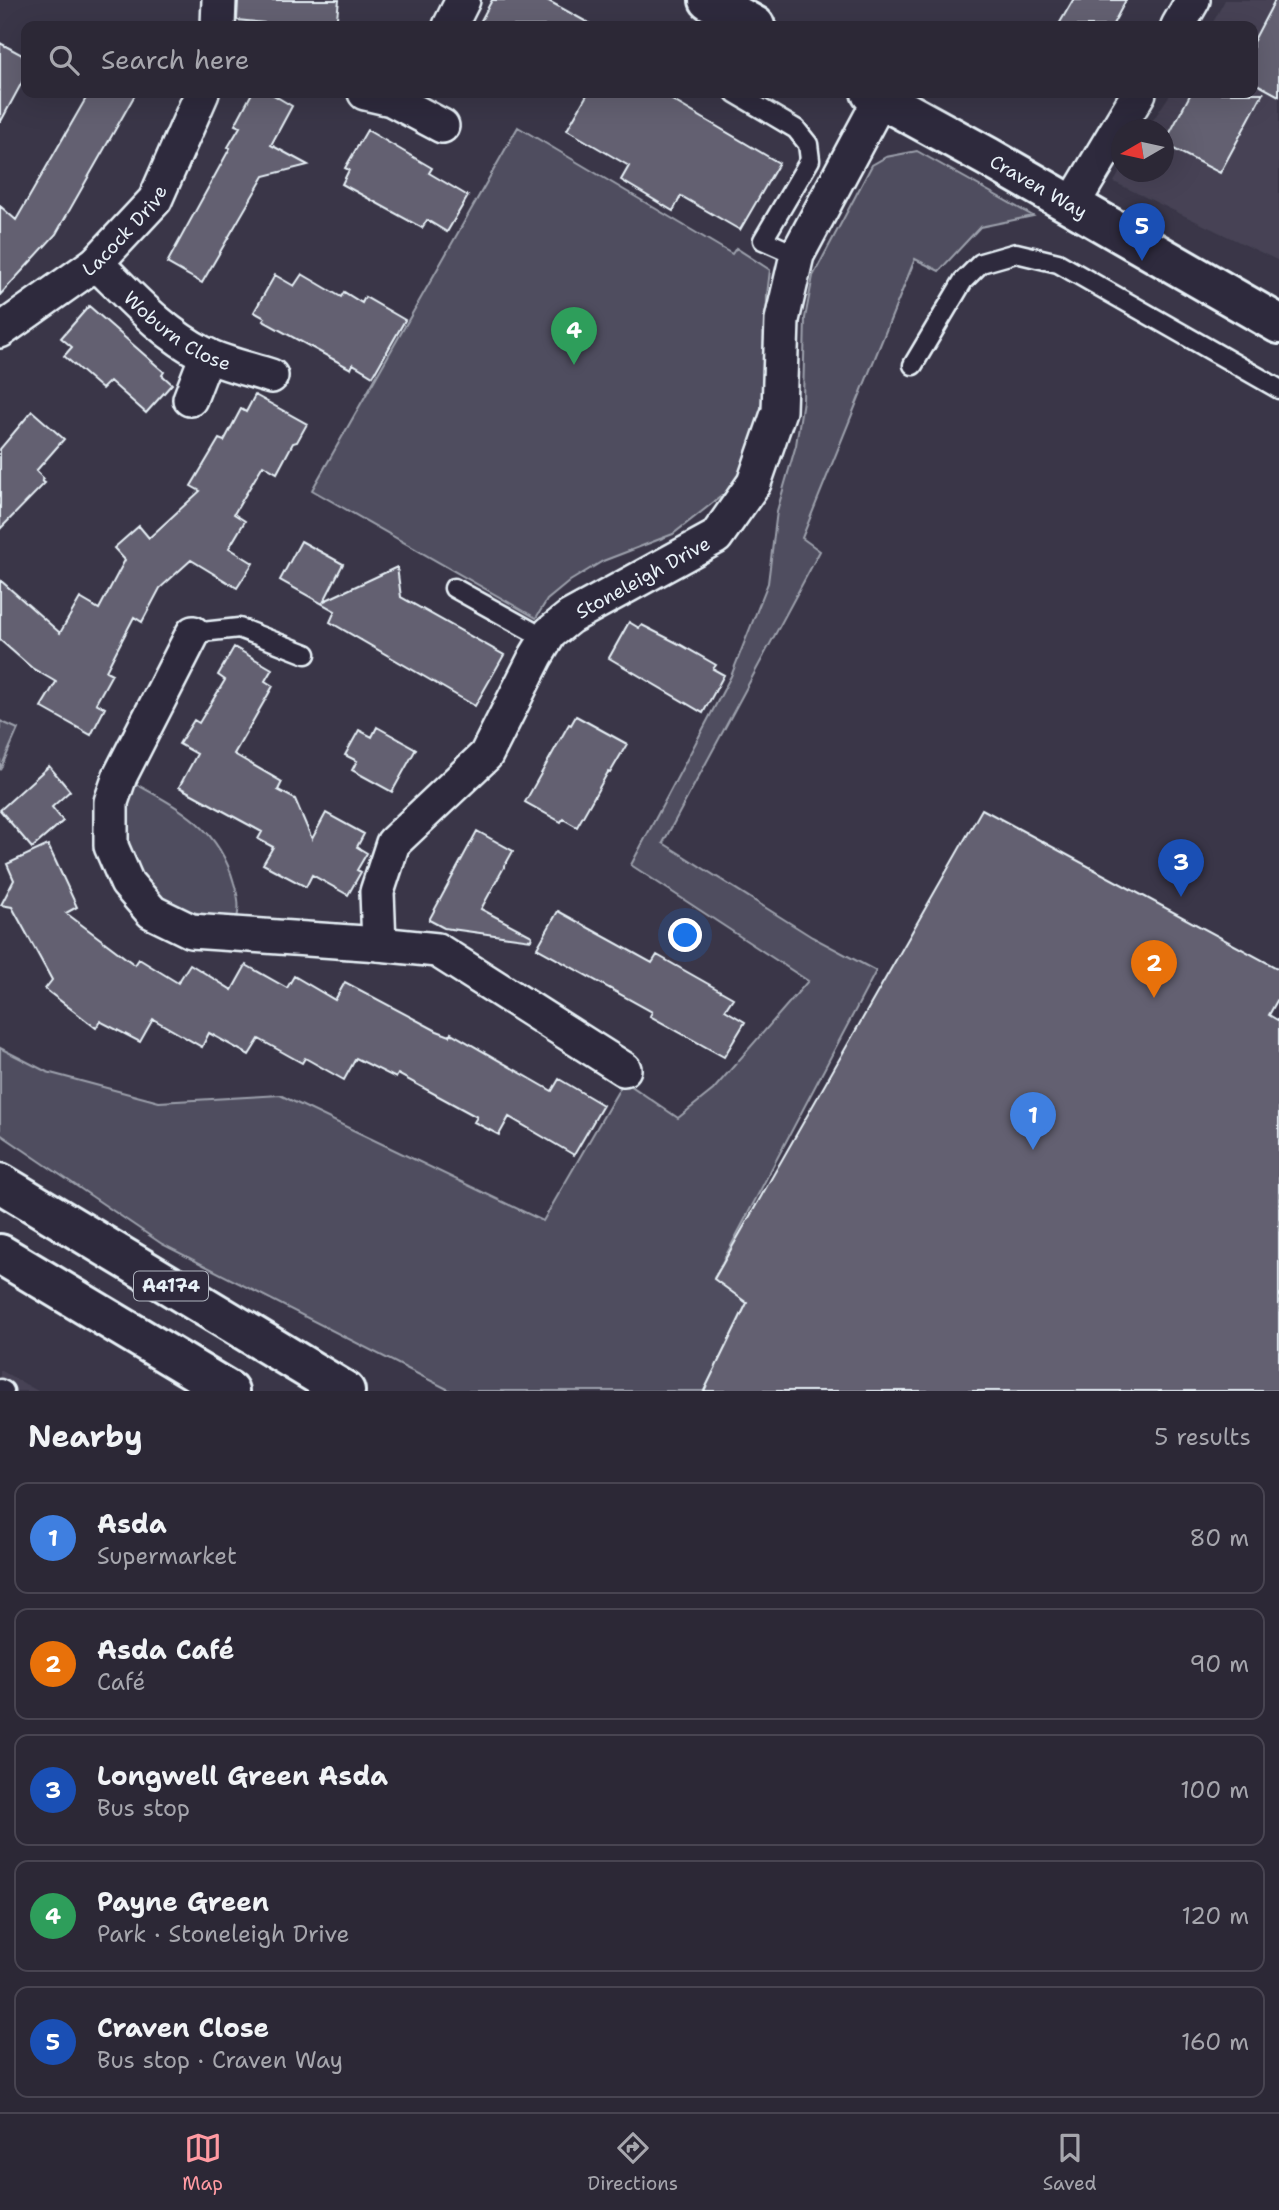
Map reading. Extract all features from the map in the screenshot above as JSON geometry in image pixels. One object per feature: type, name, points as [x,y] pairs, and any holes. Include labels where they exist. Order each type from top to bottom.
[{"type":"main road","points":[[709,0],[746,21]]},
{"type":"main road","name":"Craven Way","points":[[881,98],[1279,324]]},
{"type":"main road","name":"A4174","points":[[0,1183],[345,1391]]},
{"type":"main road","points":[[0,1254],[229,1391]]},
{"type":"street","points":[[218,21],[219,0]]},
{"type":"street","points":[[452,21],[463,0]]},
{"type":"street","points":[[1181,21],[1193,0]]},
{"type":"street","name":"Lacock Drive","points":[[0,331],[96,263],[155,200],[200,98]]},
{"type":"street","points":[[387,98],[411,100],[442,125]]},
{"type":"street","name":"Stoneleigh Drive","points":[[379,943],[377,892],[393,843],[486,755],[550,633],[570,617],[716,537],[754,483],[779,411],[782,320],[797,255],[875,98]]},
{"type":"street","points":[[1072,205],[1136,98]]},
{"type":"street","name":"Woburn Close","points":[[96,263],[144,310],[187,345],[207,355],[271,376]]},
{"type":"street","points":[[190,399],[207,355]]},
{"type":"street","points":[[193,633],[120,776],[111,802],[111,846],[127,883],[152,912],[191,931],[327,942],[379,943],[437,950],[624,1069]]},
{"type":"lane","points":[[743,98],[796,129],[808,144],[810,160],[763,240],[797,255]]},
{"type":"lane","points":[[913,365],[963,281],[981,263],[1016,253],[1058,263],[1279,389]]},
{"type":"lane","points":[[454,588],[547,639]]},
{"type":"lane","points":[[193,633],[239,628],[306,654]]},
{"type":"shaded area","points":[[1225,0],[1279,0],[1279,261],[1114,182],[1174,182],[1174,119],[1154,119],[1168,98],[1258,98],[1258,21],[1214,21]]},
{"type":"shaded area","points":[[518,127],[732,254],[736,248],[770,270],[765,389],[758,436],[733,487],[673,534],[603,561],[570,581],[547,600],[536,618],[312,490]]},
{"type":"shaded area","points":[[917,151],[1033,216],[980,227],[939,271],[915,259],[802,538],[820,551],[663,843],[812,937],[876,971],[714,1278],[747,1303],[704,1391],[451,1391],[162,1244],[0,1134],[0,1048],[47,1072],[159,1102],[280,1095],[543,1221],[624,1081],[678,1118],[713,1090],[808,981],[631,865],[731,676],[768,583],[777,511],[796,445],[803,400],[805,318],[813,276],[872,165],[886,157]]},
{"type":"shaded area","points":[[0,721],[18,729],[0,770]]},
{"type":"shaded area","points":[[134,783],[182,811],[208,834],[219,848],[237,892],[237,919],[185,910],[158,895],[147,883],[130,851],[124,828],[124,811]]},
{"type":"shaded area","points":[[0,1370],[38,1391],[0,1391]]},
{"type":"building","points":[[238,0],[339,0],[337,21],[237,20]]},
{"type":"building","points":[[492,0],[547,0],[585,21],[481,21]]},
{"type":"building","points":[[1073,0],[1126,0],[1115,21],[1061,21]]},
{"type":"building","points":[[1275,0],[1279,0],[1279,96],[1258,85],[1258,32]]},
{"type":"building","points":[[0,43],[21,54],[21,84],[0,123]]},
{"type":"building","points":[[1258,93],[1263,93],[1220,173],[1174,149],[1174,125],[1188,98],[1258,98]]},
{"type":"building","points":[[86,98],[133,98],[56,234],[0,295],[0,206],[16,220]]},
{"type":"building","points":[[249,98],[278,98],[292,106],[271,145],[308,165],[264,176],[202,283],[167,263],[230,148],[228,147],[240,127],[235,125]]},
{"type":"building","points":[[585,98],[668,98],[779,163],[740,230],[681,196],[673,211],[621,180],[629,166],[567,130]]},
{"type":"building","points":[[367,130],[432,168],[429,173],[468,196],[447,232],[427,220],[422,228],[342,184],[349,170],[345,168]]},
{"type":"building","points":[[302,274],[341,297],[344,292],[362,303],[365,297],[405,320],[373,376],[353,364],[351,369],[263,321],[265,318],[254,312],[275,275],[294,286]]},
{"type":"building","points":[[89,306],[164,372],[162,375],[172,384],[146,413],[110,381],[102,389],[64,356],[72,347],[61,338]]},
{"type":"building","points":[[255,395],[307,424],[277,473],[263,465],[234,514],[245,521],[229,548],[253,563],[237,588],[191,560],[160,588],[142,622],[134,617],[106,671],[112,674],[96,703],[105,708],[91,735],[41,707],[56,682],[32,668],[0,640],[0,580],[60,633],[80,598],[99,609],[125,560],[114,548],[139,526],[149,538],[200,491],[191,486],[219,439],[224,441],[241,409],[246,412]]},
{"type":"building","points":[[32,411],[64,439],[36,471],[45,483],[0,529],[0,449]]},
{"type":"building","points":[[301,541],[343,564],[324,601],[397,567],[401,597],[504,655],[475,706],[330,622],[335,611],[280,580]]},
{"type":"building","points":[[629,622],[639,628],[642,625],[716,665],[713,669],[724,675],[703,713],[609,658]]},
{"type":"building","points":[[234,647],[272,669],[265,681],[273,686],[234,754],[282,782],[278,790],[295,799],[312,839],[326,813],[364,834],[357,847],[367,853],[357,870],[361,872],[348,895],[312,875],[306,887],[263,864],[273,847],[258,839],[262,832],[179,787],[197,754],[179,744],[194,720],[199,723],[225,680],[218,675]]},
{"type":"building","points":[[576,716],[627,744],[577,827],[563,819],[561,822],[525,802]]},
{"type":"building","points":[[377,727],[416,749],[392,792],[352,770],[357,761],[345,755],[359,730],[372,737]]},
{"type":"building","points":[[49,766],[70,791],[52,807],[63,821],[32,848],[0,810]]},
{"type":"building","points":[[982,809],[1279,969],[1279,997],[1269,1015],[1279,1021],[1279,1391],[704,1391],[747,1303],[714,1279]]},
{"type":"building","points":[[477,831],[513,851],[481,909],[532,936],[531,940],[444,928],[429,920]]},
{"type":"building","points":[[48,845],[77,907],[66,913],[135,965],[139,959],[178,983],[190,964],[232,990],[246,965],[287,988],[294,976],[335,1000],[345,982],[437,1031],[450,1036],[451,1033],[552,1091],[559,1079],[603,1105],[574,1155],[509,1117],[499,1135],[474,1122],[477,1117],[398,1074],[396,1078],[356,1058],[344,1080],[305,1058],[302,1063],[259,1039],[249,1055],[209,1033],[202,1047],[153,1019],[140,1042],[100,1021],[96,1028],[45,989],[52,980],[12,907],[1,905],[14,880],[7,864]]},
{"type":"building","points":[[558,911],[652,963],[657,955],[733,998],[725,1010],[745,1022],[724,1057],[650,1016],[652,1012],[537,948]]},
{"type":"place","name":"Craven Close","points":[[1142,261]]},
{"type":"place","name":"Payne Green","points":[[574,365]]},
{"type":"place","name":"Longwell Green Asda","points":[[1181,897]]},
{"type":"place","name":"Asda Café","points":[[1154,998]]},
{"type":"place","name":"Asda","points":[[1033,1150]]}]
